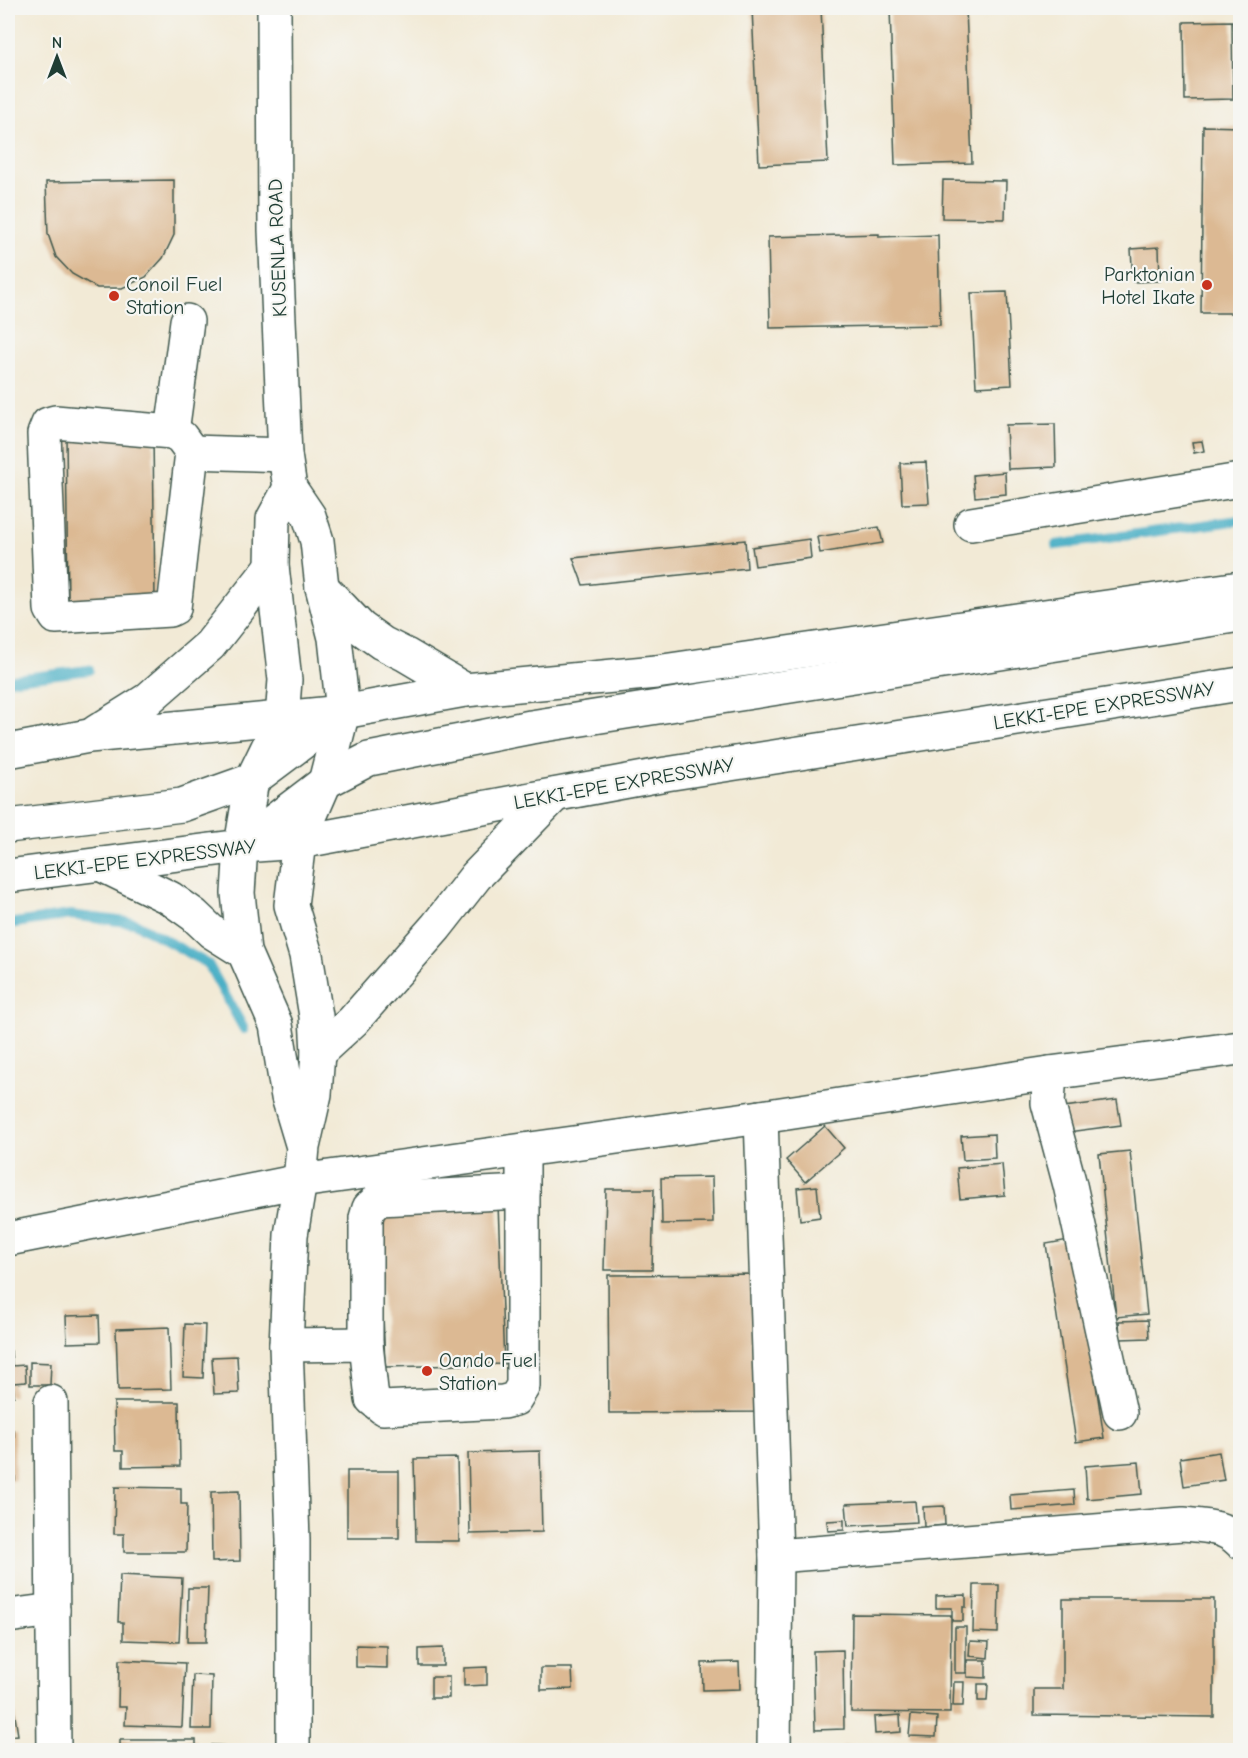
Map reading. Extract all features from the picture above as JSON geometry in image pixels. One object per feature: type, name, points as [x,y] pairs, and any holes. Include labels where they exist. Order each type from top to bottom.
[{"type":"main road","name":"KUSENLA ROAD","points":[[274,8],[275,231],[285,455],[290,488],[309,516],[317,541],[322,587],[334,638],[343,712],[325,782],[299,842],[291,905],[306,955],[316,1016],[318,1053],[315,1094],[303,1147]]},
{"type":"main road","points":[[187,321],[182,442],[174,608],[167,612],[56,617],[54,615],[51,609],[44,434],[48,424],[55,422],[182,442],[285,455]]},
{"type":"main road","points":[[971,524],[1240,480]]},
{"type":"main road","points":[[290,488],[273,519],[272,566],[285,680],[282,718],[252,780],[241,846],[238,893],[244,952],[276,1025],[288,1097],[303,1147],[291,1235],[286,1346],[293,1540],[293,1750]]},
{"type":"main road","points":[[89,736],[147,700],[210,645],[272,566]]},
{"type":"main road","points":[[322,587],[361,628],[382,643],[465,690]]},
{"type":"main road","points":[[8,751],[89,736],[343,712],[465,690],[656,672],[1240,588]]},
{"type":"main road","points":[[241,846],[325,782],[369,759],[531,727],[1240,615]]},
{"type":"main road","name":"LEKKI-EPE EXPRESSWAY","points":[[8,876],[241,846],[299,842],[666,774],[1240,684]]},
{"type":"main road","points":[[8,826],[182,805],[252,780],[343,712]]},
{"type":"main road","points":[[318,1053],[353,1021],[436,927],[476,876],[555,795]]},
{"type":"main road","points":[[100,864],[170,898],[194,915],[212,932],[244,952]]},
{"type":"main road","points":[[8,1239],[300,1181],[761,1117],[1050,1073],[1240,1048]]},
{"type":"main road","points":[[1050,1073],[1048,1103],[1070,1185],[1120,1413]]},
{"type":"main road","points":[[761,1117],[776,1556],[774,1750]]},
{"type":"main road","points":[[523,1151],[523,1192],[523,1386],[515,1399],[503,1402],[383,1408],[372,1399],[366,1344],[366,1218],[369,1208],[380,1199],[523,1192]]},
{"type":"main road","points":[[286,1346],[366,1344]]},
{"type":"main road","points":[[51,1402],[54,1750]]},
{"type":"main road","points":[[776,1556],[1183,1524],[1209,1526],[1234,1535],[1240,1542]]},
{"type":"main road","points":[[8,1616],[52,1610]]},
{"type":"building","points":[[752,8],[821,8],[828,162],[759,165]]},
{"type":"building","points":[[890,8],[966,8],[972,163],[895,165]]},
{"type":"building","points":[[1182,8],[1216,8],[1216,10],[1182,10]]},
{"type":"building","points":[[1232,21],[1233,99],[1185,100],[1184,22]]},
{"type":"building","points":[[1203,126],[1240,127],[1240,313],[1201,313]]},
{"type":"building","points":[[174,180],[174,235],[163,258],[146,277],[122,288],[97,288],[72,274],[56,257],[48,234],[46,182]]},
{"type":"building","points":[[943,180],[1006,181],[1005,219],[942,218]]},
{"type":"building","points":[[879,234],[879,237],[938,235],[940,325],[770,328],[768,237]]},
{"type":"building","points":[[1159,247],[1160,281],[1133,282],[1131,249]]},
{"type":"building","points":[[1007,292],[1012,385],[976,387],[971,293]]},
{"type":"building","points":[[1055,424],[1056,467],[1008,469],[1006,425]]},
{"type":"building","points":[[153,434],[155,602],[68,603],[66,435]]},
{"type":"building","points":[[1202,441],[1204,451],[1194,453],[1192,442]]},
{"type":"building","points":[[926,462],[929,503],[902,504],[900,463]]},
{"type":"building","points":[[1005,472],[1006,494],[975,497],[973,475]]},
{"type":"building","points":[[879,527],[883,543],[820,553],[817,537]]},
{"type":"building","points":[[809,539],[811,558],[755,566],[752,547]]},
{"type":"building","points":[[745,540],[747,568],[583,585],[573,558]]},
{"type":"building","points":[[1117,1100],[1121,1125],[1068,1132],[1064,1107]]},
{"type":"building","points":[[825,1126],[844,1148],[805,1182],[786,1160]]},
{"type":"building","points":[[994,1134],[995,1158],[963,1160],[961,1136]]},
{"type":"building","points":[[1130,1151],[1147,1314],[1116,1317],[1099,1154]]},
{"type":"building","points":[[1002,1164],[1005,1195],[960,1199],[957,1168]]},
{"type":"building","points":[[712,1177],[713,1223],[662,1224],[661,1178]]},
{"type":"building","points":[[817,1186],[820,1217],[800,1220],[797,1188]]},
{"type":"building","points":[[606,1189],[654,1189],[652,1270],[604,1270]]},
{"type":"building","points":[[498,1204],[504,1364],[385,1367],[379,1208]]},
{"type":"building","points":[[1074,1239],[1104,1438],[1076,1442],[1046,1244]]},
{"type":"building","points":[[764,1274],[765,1412],[609,1413],[608,1275]]},
{"type":"building","points":[[99,1315],[100,1342],[67,1343],[66,1316]]},
{"type":"building","points":[[1148,1320],[1149,1338],[1120,1339],[1119,1321]]},
{"type":"building","points":[[185,1324],[205,1325],[203,1378],[183,1377]]},
{"type":"building","points":[[169,1327],[171,1389],[118,1390],[116,1329]]},
{"type":"building","points":[[8,1351],[11,1351],[12,1366],[25,1365],[26,1382],[13,1383],[14,1396],[8,1396]]},
{"type":"building","points":[[237,1356],[239,1393],[214,1394],[212,1357]]},
{"type":"building","points":[[30,1362],[51,1363],[50,1385],[30,1385]]},
{"type":"building","points":[[114,1402],[179,1402],[180,1466],[123,1467],[123,1451],[115,1451]]},
{"type":"building","points":[[8,1431],[14,1431],[15,1480],[8,1480]]},
{"type":"building","points":[[540,1451],[542,1532],[470,1534],[468,1453]]},
{"type":"building","points":[[1219,1452],[1224,1480],[1184,1486],[1180,1458]]},
{"type":"building","points":[[457,1458],[459,1541],[416,1541],[414,1459]]},
{"type":"building","points":[[1139,1462],[1142,1494],[1087,1499],[1085,1466]]},
{"type":"building","points":[[347,1471],[399,1471],[399,1538],[347,1538]]},
{"type":"building","points":[[115,1487],[181,1488],[181,1504],[187,1504],[186,1552],[124,1552],[124,1534],[114,1534]]},
{"type":"building","points":[[1074,1490],[1075,1505],[1011,1510],[1010,1495]]},
{"type":"building","points":[[239,1491],[240,1561],[212,1562],[211,1492]]},
{"type":"building","points":[[915,1501],[917,1522],[848,1526],[846,1504]]},
{"type":"building","points":[[944,1506],[945,1525],[924,1527],[923,1507]]},
{"type":"building","points":[[844,1520],[844,1530],[828,1531],[827,1521]]},
{"type":"building","points":[[120,1575],[182,1578],[179,1642],[123,1640],[123,1622],[118,1622]]},
{"type":"building","points":[[974,1585],[999,1585],[998,1633],[973,1632]]},
{"type":"building","points":[[188,1588],[208,1588],[206,1642],[187,1642]]},
{"type":"building","points":[[966,1595],[963,1621],[952,1621],[952,1608],[936,1608],[936,1596]]},
{"type":"building","points":[[1063,1599],[1214,1599],[1214,1717],[1034,1715],[1034,1689],[1063,1689]]},
{"type":"building","points":[[852,1614],[951,1615],[950,1713],[851,1712]]},
{"type":"building","points":[[955,1627],[966,1627],[966,1673],[955,1673]]},
{"type":"building","points":[[970,1641],[989,1642],[988,1658],[969,1656]]},
{"type":"building","points":[[356,1645],[387,1646],[387,1668],[356,1667]]},
{"type":"building","points":[[443,1648],[443,1666],[419,1666],[419,1649]]},
{"type":"building","points":[[843,1650],[844,1729],[815,1730],[813,1651]]},
{"type":"building","points":[[119,1660],[185,1663],[182,1727],[125,1725],[126,1707],[118,1707]]},
{"type":"building","points":[[967,1660],[986,1660],[986,1678],[967,1677]]},
{"type":"building","points":[[739,1662],[740,1689],[703,1690],[702,1663]]},
{"type":"building","points":[[487,1667],[487,1685],[464,1686],[464,1668]]},
{"type":"building","points":[[541,1668],[572,1668],[573,1689],[541,1690]]},
{"type":"building","points":[[8,1672],[18,1735],[8,1736]]},
{"type":"building","points":[[193,1675],[212,1676],[211,1729],[191,1729]]},
{"type":"building","points":[[431,1677],[449,1677],[449,1698],[431,1698]]},
{"type":"building","points":[[954,1682],[964,1682],[963,1706],[953,1706]]},
{"type":"building","points":[[978,1684],[988,1684],[987,1701],[978,1701]]},
{"type":"building","points":[[900,1715],[901,1732],[875,1734],[874,1717]]},
{"type":"building","points":[[911,1715],[937,1717],[936,1737],[909,1736]]},
{"type":"building","points":[[120,1740],[196,1740],[196,1750],[120,1750]]},
{"type":"building","points":[[211,1745],[230,1746],[230,1750],[211,1750]]},
{"type":"building","points":[[842,1746],[928,1749],[928,1750],[842,1750]]},
{"type":"waterway","points":[[1056,545],[1240,520]]},
{"type":"waterway","points":[[8,680],[89,670]]},
{"type":"waterway","points":[[8,924],[70,915],[135,923],[208,964],[244,1029]]},
{"type":"place","name":"Parktonian Hotel Ikate","points":[[1207,285]]},
{"type":"place","name":"Conoil Fuel Station","points":[[114,296]]},
{"type":"place","name":"Oando Fuel Station","points":[[427,1371]]}]
